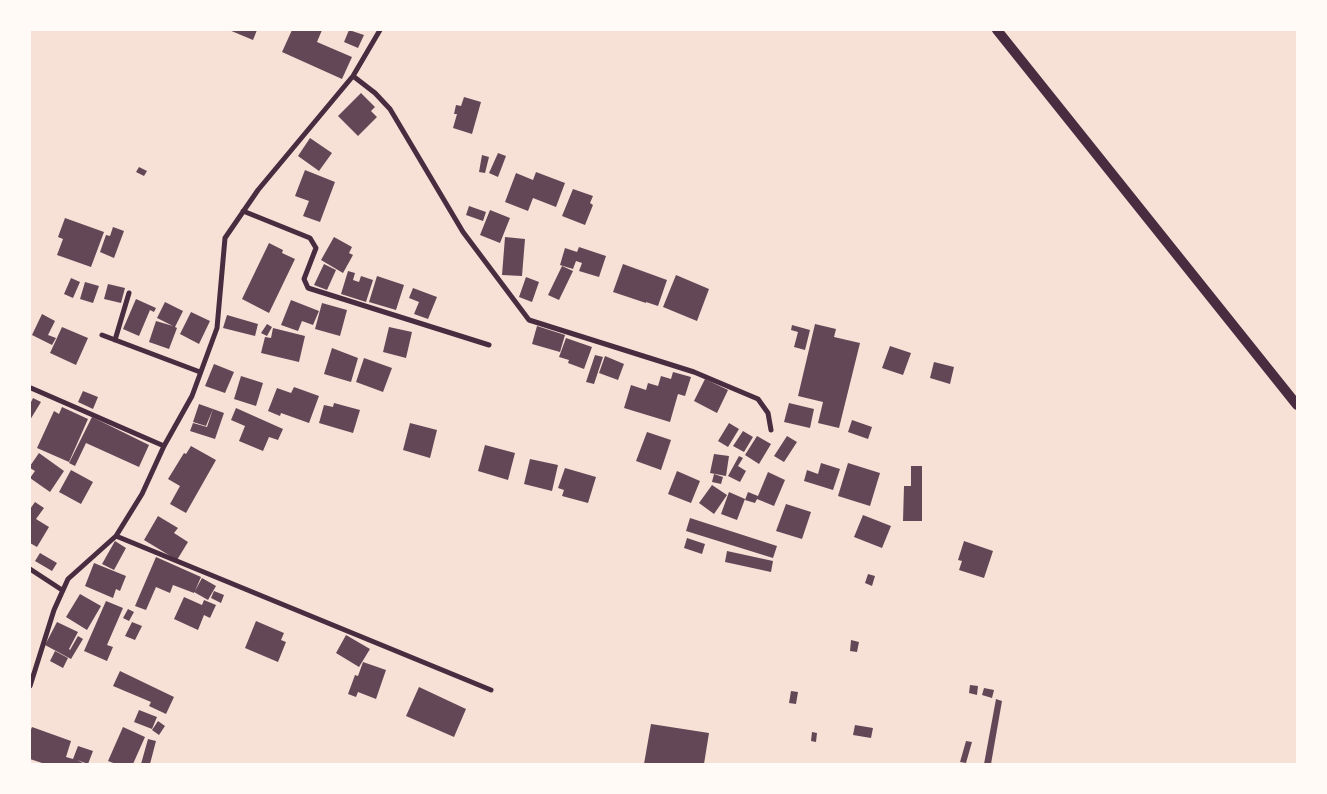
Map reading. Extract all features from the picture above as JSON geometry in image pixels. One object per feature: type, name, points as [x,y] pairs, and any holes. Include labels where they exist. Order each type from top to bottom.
[{"type":"main road","points":[[997,30],[1297,405]]},
{"type":"street","points":[[30,686],[62,590],[68,579],[116,536],[142,494],[164,446],[192,396],[216,328],[225,238],[258,190],[353,76],[380,30]]},
{"type":"street","points":[[353,76],[375,93],[390,109],[463,232],[530,320],[694,372],[758,399],[768,413],[771,430]]},
{"type":"street","points":[[244,211],[310,238],[316,248],[304,279],[308,288],[489,346]]},
{"type":"street","points":[[115,340],[129,293]]},
{"type":"street","points":[[102,335],[200,372]]},
{"type":"street","points":[[31,388],[164,446]]},
{"type":"street","points":[[116,536],[491,690]]},
{"type":"street","points":[[30,569],[62,590]]},
{"type":"building","points":[[229,30],[257,30],[253,40]]},
{"type":"building","points":[[292,30],[322,30],[317,42],[352,57],[342,79],[282,52]]},
{"type":"building","points":[[349,30],[364,35],[358,48],[344,42]]},
{"type":"building","points":[[361,93],[375,107],[371,111],[377,117],[358,136],[338,116]]},
{"type":"building","points":[[464,97],[481,102],[472,134],[453,128],[457,114],[454,114],[456,105],[461,106]]},
{"type":"building","points":[[310,138],[332,153],[319,171],[298,156]]},
{"type":"building","points":[[498,153],[506,156],[498,177],[489,173]]},
{"type":"building","points":[[482,155],[489,157],[485,173],[479,172]]},
{"type":"building","points":[[139,167],[147,171],[144,176],[136,172]]},
{"type":"building","points":[[305,170],[335,182],[320,222],[303,216],[309,201],[295,196]]},
{"type":"building","points":[[536,172],[565,183],[556,207],[533,198],[528,211],[505,202],[516,173],[533,180]]},
{"type":"building","points":[[573,189],[593,196],[590,203],[593,205],[585,225],[562,216]]},
{"type":"building","points":[[469,206],[486,212],[483,221],[466,215]]},
{"type":"building","points":[[490,210],[510,218],[500,243],[480,235]]},
{"type":"building","points":[[65,218],[104,232],[91,267],[57,255],[63,239],[58,237]]},
{"type":"building","points":[[113,227],[124,231],[114,258],[100,252],[106,235],[110,236]]},
{"type":"building","points":[[334,237],[352,247],[349,253],[353,255],[343,273],[321,260]]},
{"type":"building","points":[[505,237],[525,239],[522,276],[502,275]]},
{"type":"building","points":[[269,243],[283,250],[282,253],[295,259],[269,313],[242,299]]},
{"type":"building","points":[[579,247],[606,256],[599,277],[579,271],[582,263],[576,261],[573,269],[560,265],[565,248],[577,252]]},
{"type":"building","points":[[324,264],[336,270],[327,290],[314,285]]},
{"type":"building","points":[[623,264],[667,280],[658,306],[613,292]]},
{"type":"building","points":[[562,266],[573,271],[559,300],[548,295]]},
{"type":"building","points":[[348,271],[355,273],[353,280],[359,282],[361,276],[373,280],[366,302],[341,294]]},
{"type":"building","points":[[676,275],[709,289],[697,321],[663,307]]},
{"type":"building","points":[[377,276],[404,285],[396,310],[369,302]]},
{"type":"building","points":[[526,277],[539,282],[532,302],[519,297]]},
{"type":"building","points":[[71,278],[80,282],[73,298],[64,294]]},
{"type":"building","points":[[85,282],[99,286],[93,303],[80,299]]},
{"type":"building","points":[[108,284],[125,288],[121,303],[104,299]]},
{"type":"building","points":[[413,288],[437,297],[428,319],[414,314],[419,302],[409,298]]},
{"type":"building","points":[[136,299],[156,308],[154,312],[150,310],[139,336],[123,329]]},
{"type":"building","points":[[291,300],[319,311],[313,325],[302,321],[298,331],[281,325]]},
{"type":"building","points":[[165,302],[183,311],[175,327],[177,328],[169,349],[149,342],[156,321],[173,326],[157,318]]},
{"type":"building","points":[[322,303],[347,310],[340,336],[315,329]]},
{"type":"building","points":[[191,312],[210,321],[199,344],[180,334]]},
{"type":"building","points":[[42,314],[55,321],[48,335],[56,338],[52,345],[32,335]]},
{"type":"building","points":[[227,315],[258,324],[255,336],[223,328]]},
{"type":"building","points":[[267,324],[272,327],[267,336],[261,333]]},
{"type":"building","points":[[815,324],[836,329],[834,337],[860,343],[839,428],[818,423],[823,402],[798,396]]},
{"type":"building","points":[[792,325],[810,330],[805,350],[794,347],[798,332],[791,330]]},
{"type":"building","points":[[537,326],[565,335],[560,352],[532,344]]},
{"type":"building","points":[[62,327],[88,338],[76,365],[50,353]]},
{"type":"building","points":[[389,327],[412,332],[406,358],[383,352]]},
{"type":"building","points":[[273,328],[305,336],[299,362],[261,353],[265,337],[271,338]]},
{"type":"building","points":[[566,338],[592,347],[584,369],[568,363],[569,360],[559,357]]},
{"type":"building","points":[[890,346],[911,353],[903,375],[882,368]]},
{"type":"building","points":[[332,348],[358,358],[351,382],[324,374]]},
{"type":"building","points":[[595,355],[603,357],[594,384],[586,382]]},
{"type":"building","points":[[605,356],[624,364],[618,380],[599,373]]},
{"type":"building","points":[[364,358],[392,368],[383,392],[356,382]]},
{"type":"building","points":[[934,362],[954,367],[950,384],[930,378]]},
{"type":"building","points":[[214,364],[234,372],[225,393],[205,386]]},
{"type":"building","points":[[673,372],[691,377],[685,396],[678,394],[670,422],[624,408],[631,385],[646,390],[648,383],[658,386],[661,376],[671,379]]},
{"type":"building","points":[[241,376],[263,383],[256,406],[234,399]]},
{"type":"building","points":[[705,379],[728,390],[717,413],[694,401]]},
{"type":"building","points":[[294,387],[319,396],[309,423],[281,413],[280,416],[268,411],[277,388],[291,393]]},
{"type":"building","points":[[83,391],[98,397],[93,409],[78,402]]},
{"type":"building","points":[[33,398],[41,402],[30,420],[30,404]]},
{"type":"building","points":[[334,403],[360,410],[353,433],[319,423],[324,405],[333,407]]},
{"type":"building","points":[[789,403],[814,409],[810,428],[784,422]]},
{"type":"building","points":[[199,404],[213,409],[206,426],[193,422]]},
{"type":"building","points":[[62,407],[88,419],[69,462],[37,448],[54,411],[59,414]]},
{"type":"building","points":[[236,408],[283,429],[278,440],[269,437],[263,451],[239,441],[245,426],[231,420]]},
{"type":"building","points":[[213,409],[224,413],[215,439],[190,431],[193,423],[207,427]]},
{"type":"building","points":[[92,417],[149,445],[139,467],[86,443],[75,466],[69,463]]},
{"type":"building","points":[[852,420],[872,427],[868,439],[848,432]]},
{"type":"building","points":[[410,423],[437,430],[430,458],[403,450]]},
{"type":"building","points":[[729,423],[739,429],[728,447],[718,441]]},
{"type":"building","points":[[743,431],[753,437],[744,452],[733,446]]},
{"type":"building","points":[[647,432],[671,440],[661,470],[636,461]]},
{"type":"building","points":[[757,436],[771,444],[759,464],[745,455]]},
{"type":"building","points":[[787,436],[797,442],[784,462],[774,456]]},
{"type":"building","points":[[485,445],[515,453],[508,480],[478,471]]},
{"type":"building","points":[[191,446],[216,460],[186,513],[170,504],[180,486],[168,479],[184,453],[186,454]]},
{"type":"building","points":[[39,453],[64,471],[50,492],[30,478],[35,471],[30,466]]},
{"type":"building","points":[[714,454],[729,456],[726,476],[710,473]]},
{"type":"building","points":[[739,456],[743,458],[738,466],[746,471],[740,482],[728,476]]},
{"type":"building","points":[[530,459],[558,465],[552,491],[524,484]]},
{"type":"building","points":[[821,463],[840,469],[833,490],[804,481],[807,470],[818,474]]},
{"type":"building","points":[[848,463],[880,473],[870,506],[838,496]]},
{"type":"building","points":[[911,466],[922,466],[922,521],[903,521],[904,486],[911,486]]},
{"type":"building","points":[[565,468],[596,477],[588,503],[562,496],[564,490],[558,488]]},
{"type":"building","points":[[71,470],[93,482],[81,504],[59,492]]},
{"type":"building","points":[[677,471],[700,481],[691,503],[668,494]]},
{"type":"building","points":[[768,472],[785,480],[774,506],[757,499],[755,503],[745,500],[748,492],[758,496]]},
{"type":"building","points":[[714,474],[723,477],[721,484],[712,482]]},
{"type":"building","points":[[712,485],[727,495],[714,514],[699,503]]},
{"type":"building","points":[[729,492],[745,499],[737,520],[721,514]]},
{"type":"building","points":[[35,502],[44,508],[36,519],[49,527],[37,547],[30,543],[30,509]]},
{"type":"building","points":[[786,504],[811,512],[802,539],[776,531]]},
{"type":"building","points":[[863,515],[891,526],[882,548],[854,537]]},
{"type":"building","points":[[158,516],[178,528],[174,533],[188,542],[177,560],[144,540]]},
{"type":"building","points":[[690,518],[777,546],[773,558],[686,531]]},
{"type":"building","points":[[687,538],[705,544],[702,554],[684,548]]},
{"type":"building","points":[[115,541],[126,548],[114,570],[102,564]]},
{"type":"building","points":[[964,541],[993,551],[984,578],[959,570],[962,561],[958,560]]},
{"type":"building","points":[[727,551],[773,561],[771,572],[725,562]]},
{"type":"building","points":[[40,553],[57,563],[52,571],[35,561]]},
{"type":"building","points":[[156,557],[201,577],[195,591],[202,578],[216,586],[208,600],[194,592],[173,585],[170,593],[156,587],[146,610],[135,606]]},
{"type":"building","points":[[94,563],[126,576],[120,591],[116,589],[113,598],[85,586]]},
{"type":"building","points":[[868,574],[875,576],[872,586],[865,583]]},
{"type":"building","points":[[214,591],[224,595],[221,603],[211,598]]},
{"type":"building","points":[[80,594],[101,606],[87,630],[66,617]]},
{"type":"building","points":[[184,597],[202,605],[204,600],[216,605],[210,618],[204,615],[198,630],[174,619]]},
{"type":"building","points":[[106,601],[123,608],[107,645],[113,647],[107,661],[84,651]]},
{"type":"building","points":[[128,609],[134,612],[129,621],[123,618]]},
{"type":"building","points":[[256,621],[284,633],[281,640],[286,642],[278,662],[245,648]]},
{"type":"building","points":[[57,622],[78,632],[70,650],[78,636],[83,639],[71,659],[45,645]]},
{"type":"building","points":[[132,622],[142,626],[135,640],[125,636]]},
{"type":"building","points":[[346,635],[370,649],[359,667],[336,653]]},
{"type":"building","points":[[851,640],[859,642],[857,652],[850,651]]},
{"type":"building","points":[[55,651],[68,658],[63,668],[50,661]]},
{"type":"building","points":[[363,662],[386,670],[376,699],[358,692],[356,697],[348,694],[355,675],[358,676]]},
{"type":"building","points":[[120,671],[174,697],[166,714],[149,706],[151,702],[113,686]]},
{"type":"building","points":[[970,685],[978,686],[977,695],[969,693]]},
{"type":"building","points":[[419,687],[466,709],[454,737],[406,716]]},
{"type":"building","points":[[984,688],[994,690],[992,698],[982,695]]},
{"type":"building","points":[[791,691],[798,692],[796,704],[789,703]]},
{"type":"building","points":[[996,699],[1002,701],[991,764],[984,764]]},
{"type":"building","points":[[139,710],[157,717],[152,729],[134,722]]},
{"type":"building","points":[[158,721],[165,726],[159,735],[152,730]]},
{"type":"building","points":[[651,724],[709,733],[704,764],[644,764]]},
{"type":"building","points":[[855,725],[873,728],[871,738],[853,735]]},
{"type":"building","points":[[32,727],[71,741],[66,757],[73,759],[78,746],[93,751],[88,764],[77,760],[85,764],[45,764],[30,759],[30,732]]},
{"type":"building","points":[[123,727],[145,737],[133,764],[116,764],[108,761]]},
{"type":"building","points":[[812,732],[817,733],[816,742],[811,741]]},
{"type":"building","points":[[148,739],[156,741],[150,764],[141,764]]},
{"type":"building","points":[[966,741],[972,742],[966,763],[960,762]]}]
